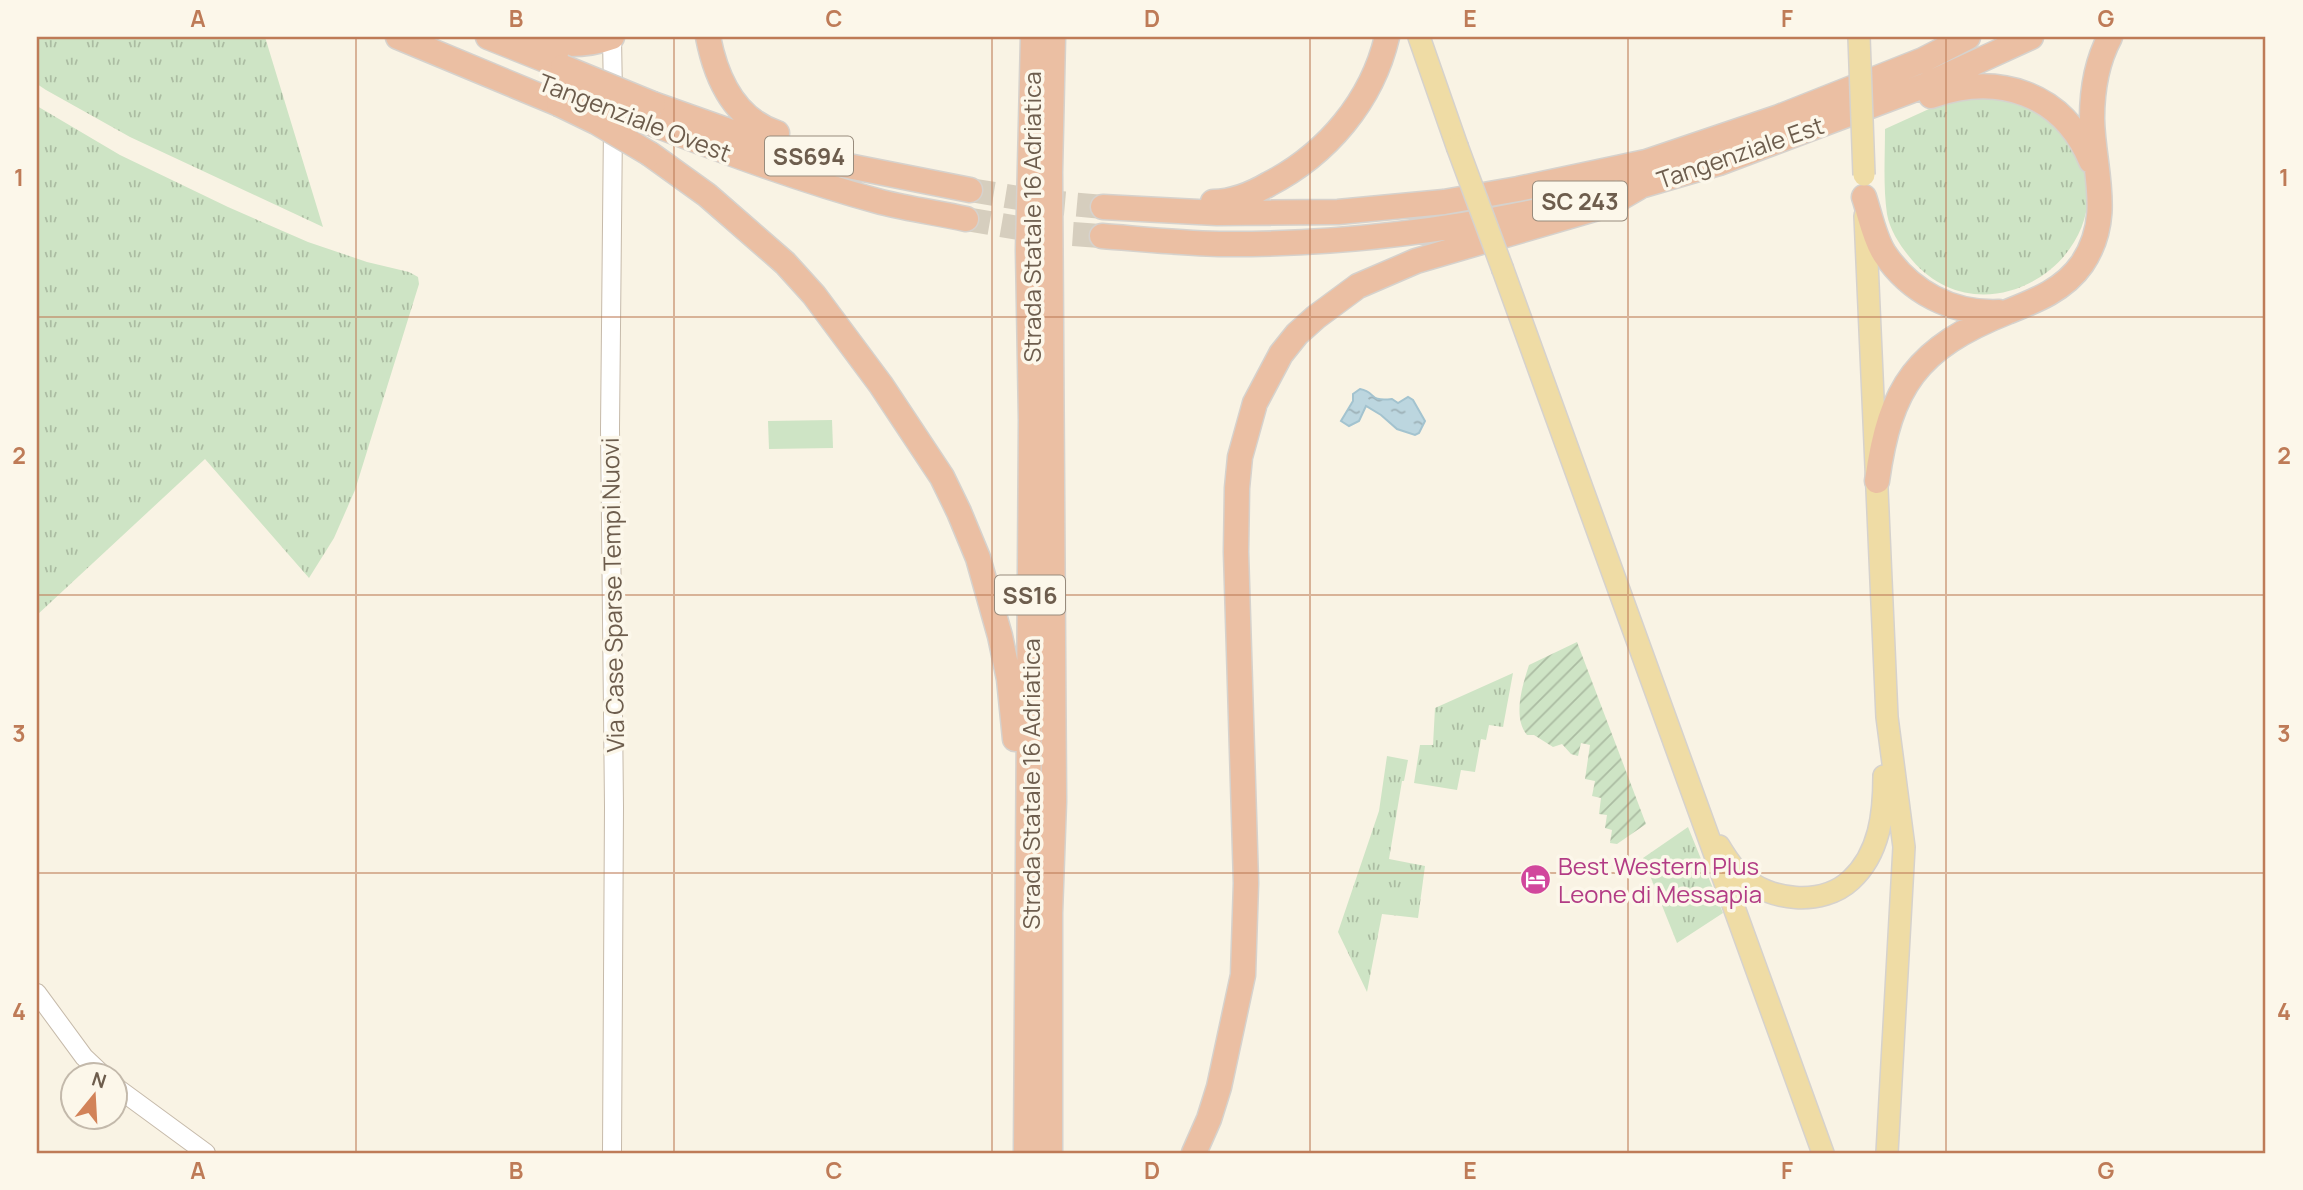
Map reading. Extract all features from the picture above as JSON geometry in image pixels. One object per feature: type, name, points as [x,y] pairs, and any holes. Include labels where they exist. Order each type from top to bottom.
[{"type":"highway","points":[[398,37],[561,76]]},
{"type":"highway","name":"Tangenziale Ovest","points":[[429,37],[561,76]]},
{"type":"highway","name":"Tangenziale Ovest","points":[[488,37],[561,76],[655,115],[729,154],[809,181],[884,202],[966,219]]},
{"type":"highway","points":[[520,37],[541,43],[561,76],[596,122],[650,154],[717,204],[785,263],[849,340],[942,477],[978,558],[1009,679],[1015,719],[1017,901],[1029,973]]},
{"type":"highway","points":[[561,76],[584,43],[612,37]]},
{"type":"highway","name":"Tangenziale Ovest","points":[[655,115],[732,132],[838,164],[958,188],[934,174],[841,153],[764,129],[750,121],[722,84],[708,37]]},
{"type":"highway","points":[[1019,37],[1019,207],[1028,250]]},
{"type":"highway","name":"Strada Statale 16 Adriatica","points":[[1026,1153],[1031,420],[1028,250],[1033,37]]},
{"type":"highway","name":"Strada Statale 16 Adriatica","points":[[1050,1153],[1050,926],[1054,801],[1050,158],[1052,37]]},
{"type":"highway","points":[[1050,158],[1059,130],[1064,37]]},
{"type":"highway","name":"Tangenziale Est","points":[[1387,37],[1376,71],[1346,122],[1328,143],[1298,167],[1273,182],[1251,194],[1221,202],[1116,198],[1103,207],[1217,213],[1338,212],[1444,202],[1518,189],[1646,162],[1779,117],[1923,60],[1968,37]]},
{"type":"highway","name":"Tangenziale Est","points":[[1102,236],[1219,244],[1327,241],[1432,229],[1530,213],[1639,187],[1719,163],[1926,85],[2031,37]]},
{"type":"highway","points":[[1877,481],[1882,441],[1889,417],[1910,378],[1926,359],[1964,331],[2051,293],[2081,264],[2093,242],[2101,205],[2092,119],[2095,81],[2110,37]]},
{"type":"highway","points":[[1769,144],[1796,144],[1953,88],[1993,86],[2025,94],[2059,113],[2085,146],[2097,174]]},
{"type":"highway","points":[[1864,186],[1883,251],[1916,288],[1944,304],[1960,309],[2010,311]]},
{"type":"highway","points":[[1194,1153],[1219,1087],[1243,975],[1246,883],[1236,552],[1237,488],[1240,457],[1255,403],[1281,354],[1297,334],[1359,286],[1416,261],[1608,205],[1639,187]]},
{"type":"main road","points":[[1419,37],[1822,1153]]},
{"type":"main road","points":[[1858,37],[1887,717],[1904,846],[1887,1153]]},
{"type":"main road","points":[[1695,802],[1731,865],[1760,889],[1782,896],[1803,898],[1836,890],[1850,881],[1863,865],[1873,848],[1882,822],[1887,717]]},
{"type":"street","name":"Via Case Sparse Tempi Nuovi","points":[[612,37],[612,1153]]},
{"type":"street","points":[[37,993],[87,1060]]},
{"type":"street","points":[[130,1097],[206,1153]]},
{"type":"green space","points":[[37,37],[265,37],[323,227],[130,137],[46,90],[37,84]]},
{"type":"green space","points":[[1972,94],[2000,94],[2009,97],[2059,126],[2072,143],[2087,181],[2085,217],[2070,248],[2045,274],[2014,290],[1979,294],[1944,285],[1912,260],[1900,244],[1887,214],[1885,129],[1940,104]]},
{"type":"green space","points":[[37,106],[120,155],[228,207],[308,242],[418,277],[419,284],[355,490],[334,538],[309,578],[205,459],[37,615]]},
{"type":"green space","points":[[832,420],[833,448],[769,449],[768,421]]},
{"type":"green space","points":[[1577,642],[1646,824],[1617,844],[1610,843],[1612,830],[1605,828],[1607,815],[1599,814],[1601,798],[1592,796],[1595,781],[1585,779],[1590,745],[1581,743],[1578,756],[1571,754],[1562,744],[1553,747],[1534,735],[1527,735],[1520,719],[1520,700],[1529,665]]},
{"type":"green space","points":[[1513,673],[1503,727],[1489,725],[1486,740],[1481,739],[1475,772],[1461,770],[1457,790],[1414,783],[1420,745],[1433,745],[1435,708]]},
{"type":"green space","points":[[1387,756],[1408,760],[1389,859],[1425,866],[1418,918],[1382,914],[1367,992],[1338,932],[1379,811]]},
{"type":"green space","points":[[1688,827],[1723,913],[1677,943],[1643,858]]},
{"type":"water","points":[[1360,389],[1375,398],[1392,399],[1398,403],[1408,397],[1413,400],[1425,421],[1419,433],[1415,435],[1397,429],[1366,406],[1359,421],[1349,426],[1341,421],[1353,401],[1353,394]]},
{"type":"tunnel","points":[[970,190],[1037,201],[1103,207]]},
{"type":"tunnel","points":[[966,219],[1042,232],[1102,236]]},
{"type":"place","name":"Best Western Plus Leone di Messapia","points":[[1535,879]]}]
